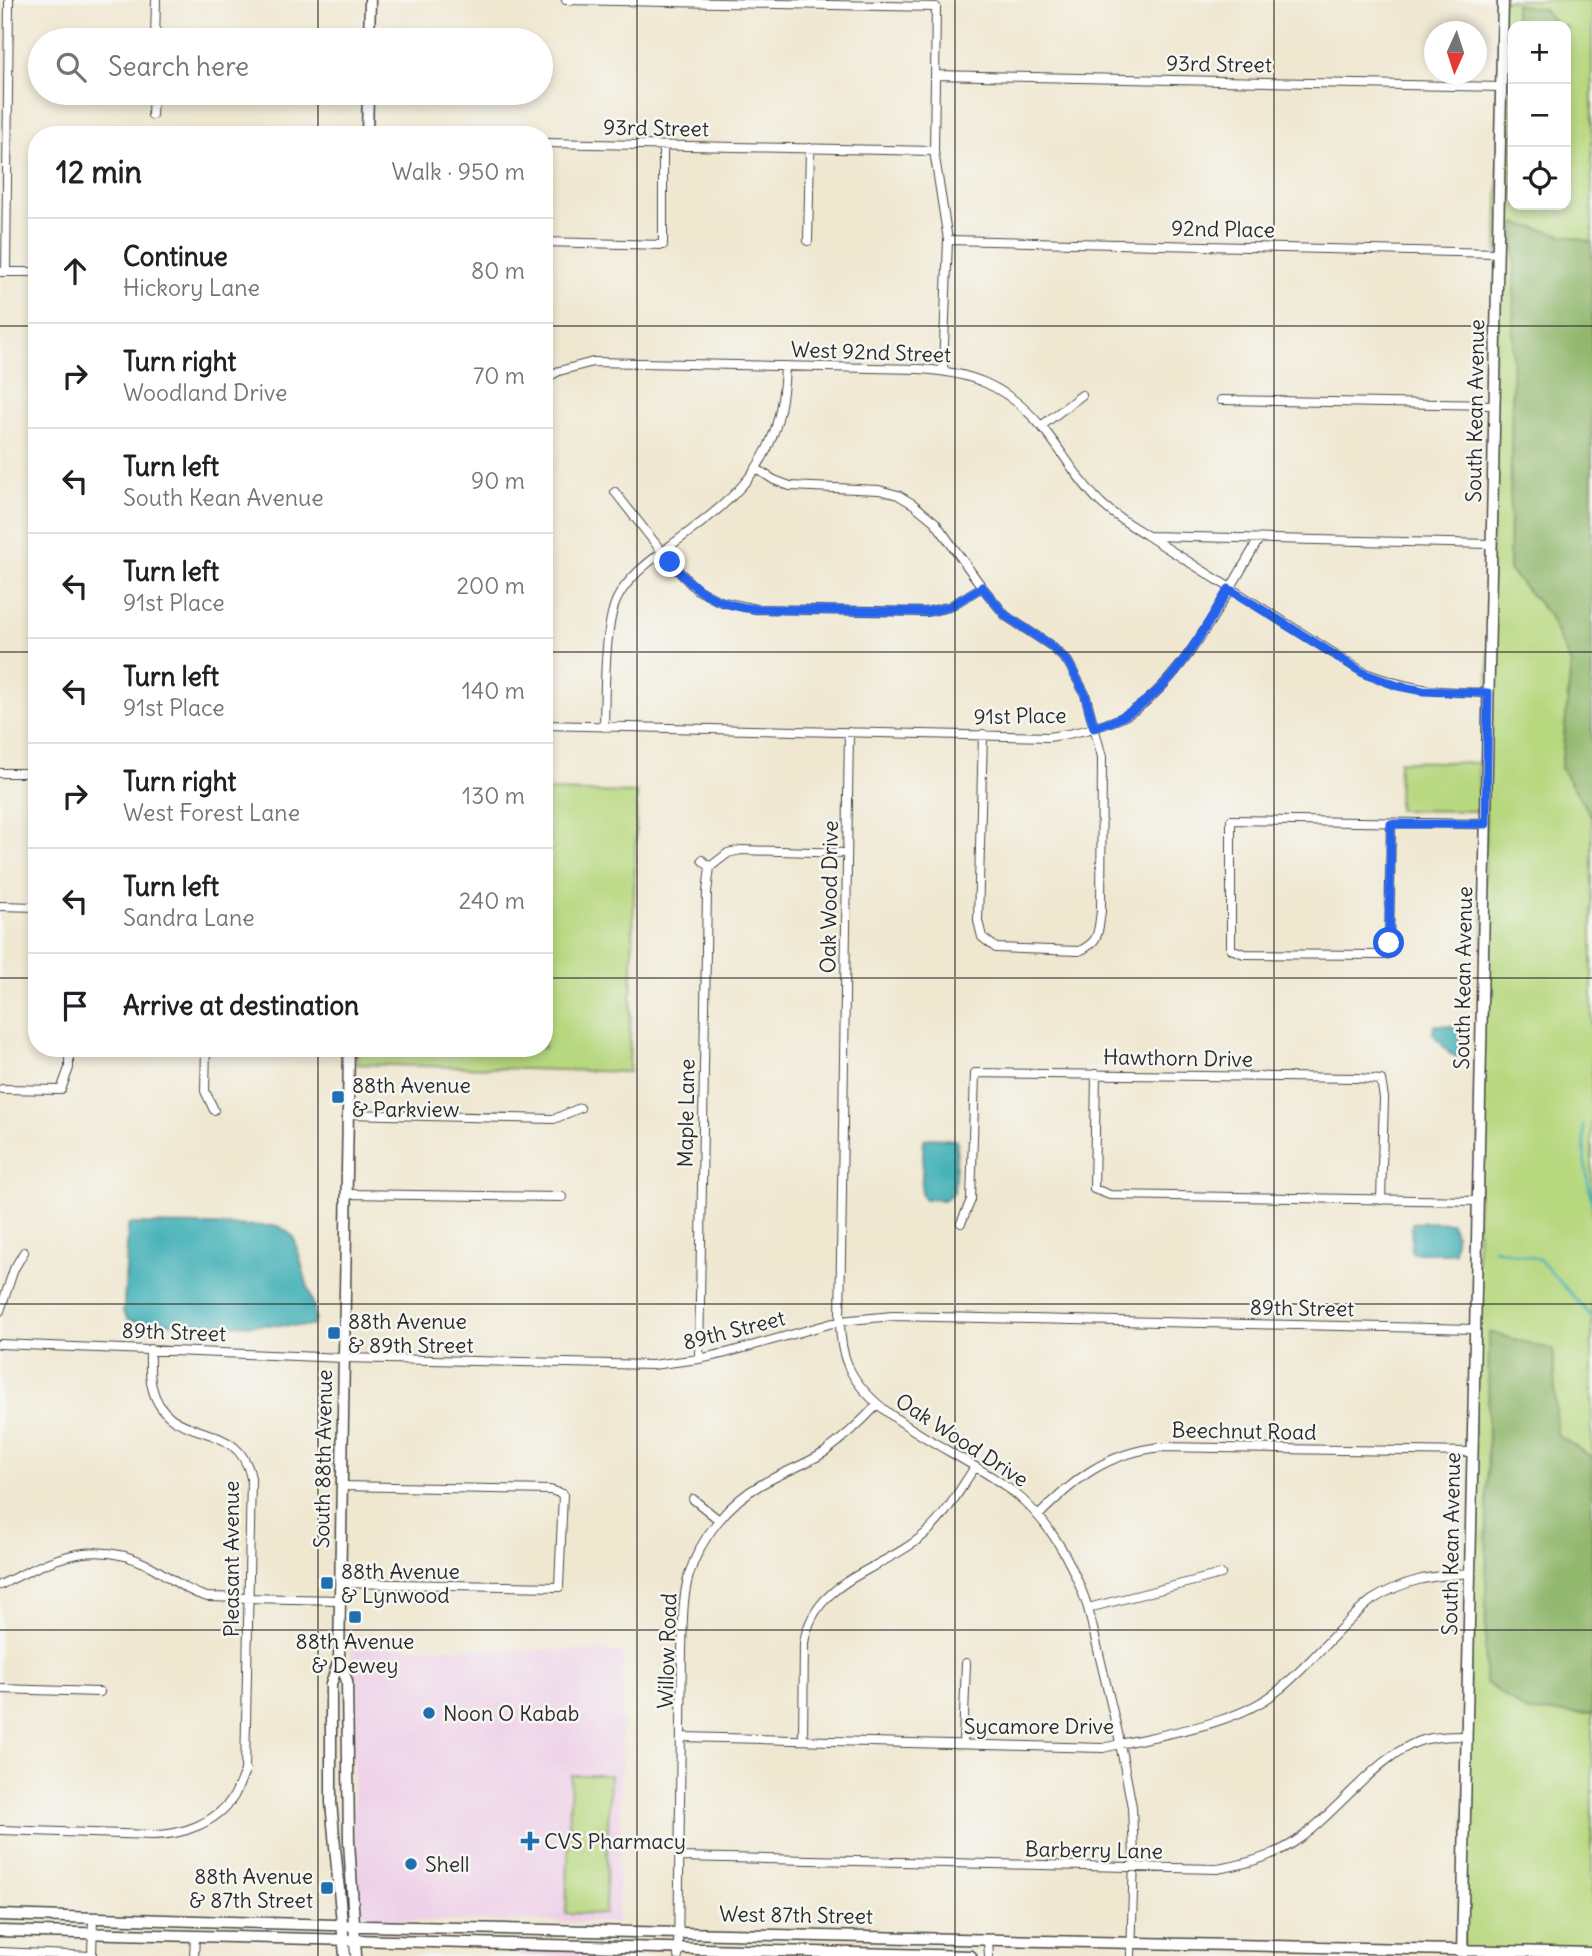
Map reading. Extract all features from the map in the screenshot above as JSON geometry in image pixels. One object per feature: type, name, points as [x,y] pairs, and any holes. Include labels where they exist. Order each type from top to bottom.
[{"type":"street","points":[[155,28],[156,0]]},
{"type":"street","points":[[369,28],[370,0]]},
{"type":"street","points":[[566,0],[936,7],[934,151],[948,240],[943,370]]},
{"type":"street","name":"South Kean Avenue","points":[[1462,1953],[1503,0]]},
{"type":"street","points":[[6,6],[3,272],[28,272]]},
{"type":"street","name":"93rd Street","points":[[935,75],[1501,87]]},
{"type":"street","points":[[152,105],[152,115]]},
{"type":"street","points":[[367,126],[368,105]]},
{"type":"street","name":"93rd Street","points":[[553,143],[934,151]]},
{"type":"street","points":[[553,242],[663,245],[663,146]]},
{"type":"street","points":[[808,241],[810,148]]},
{"type":"street","name":"92nd Place","points":[[948,240],[1498,253]]},
{"type":"street","name":"West 92nd Street","points":[[553,374],[593,362],[943,370],[959,373],[992,385],[1014,400],[1041,426],[1086,488],[1101,504],[1229,589]]},
{"type":"street","points":[[604,727],[612,610],[633,576],[709,518],[736,494],[757,469],[779,421],[785,366]]},
{"type":"street","points":[[1041,426],[1082,395]]},
{"type":"street","points":[[1221,400],[1494,405]]},
{"type":"street","points":[[757,469],[774,481],[789,486],[856,488],[898,495],[925,512],[935,522],[1006,616],[1050,645],[1068,662],[1085,694],[1102,757],[1101,911],[1098,936],[1091,946],[1079,951],[996,948],[982,937],[978,921],[983,734]]},
{"type":"street","points":[[615,492],[662,552],[696,589],[719,601],[744,608],[926,612],[949,607],[982,587]]},
{"type":"street","points":[[1148,536],[1491,544]]},
{"type":"street","points":[[1259,539],[1229,589],[1365,674],[1398,686],[1423,691],[1488,693]]},
{"type":"street","name":"91st Place","points":[[553,725],[1048,737],[1094,728],[1123,717],[1138,707],[1177,671],[1229,589]]},
{"type":"street","name":"Oak Wood Drive","points":[[849,732],[840,1337],[849,1367],[877,1405],[1005,1486],[1038,1516],[1069,1560],[1088,1608],[1132,1807],[1131,1956]]},
{"type":"street","points":[[0,773],[28,773]]},
{"type":"street","points":[[1391,824],[1389,943],[1386,955],[1244,954],[1231,949],[1231,820],[1486,824]]},
{"type":"street","points":[[702,860],[710,867],[728,853],[741,850],[847,853]]},
{"type":"street","name":"Maple Lane","points":[[699,1359],[707,892],[710,867]]},
{"type":"street","points":[[0,906],[28,907]]},
{"type":"street","points":[[2,1089],[61,1090],[69,1068],[69,1057]]},
{"type":"street","points":[[206,1057],[205,1091],[214,1110]]},
{"type":"street","name":"South 88th Avenue","points":[[348,1925],[331,1802],[331,1684],[339,1660],[349,1057]]},
{"type":"street","name":"Hawthorn Drive","points":[[961,1223],[971,1200],[975,1073],[1381,1080],[1384,1098],[1381,1200]]},
{"type":"street","points":[[1096,1074],[1094,1189],[1110,1195],[1478,1201]]},
{"type":"street","points":[[348,1114],[554,1119],[580,1108]]},
{"type":"street","points":[[346,1194],[562,1196]]},
{"type":"street","points":[[0,1311],[14,1269],[24,1252]]},
{"type":"street","name":"89th Street","points":[[0,1344],[629,1365],[699,1359],[840,1321],[920,1317],[1475,1329]]},
{"type":"street","name":"Pleasant Avenue","points":[[0,1830],[164,1835],[191,1829],[219,1814],[233,1797],[245,1771],[251,1478],[237,1448],[217,1436],[185,1427],[164,1412],[152,1388],[150,1349]]},
{"type":"street","name":"Willow Road","points":[[678,1952],[682,1650],[686,1587],[701,1548],[719,1520],[760,1485],[826,1451],[877,1405]]},
{"type":"street","name":"Beechnut Road","points":[[1038,1516],[1070,1484],[1092,1468],[1144,1449],[1160,1447],[1472,1452]]},
{"type":"street","points":[[803,1740],[804,1643],[815,1610],[836,1589],[916,1542],[929,1531],[951,1504],[975,1467]]},
{"type":"street","points":[[340,1583],[559,1587],[563,1494],[550,1490],[342,1486]]},
{"type":"street","points":[[694,1499],[719,1520]]},
{"type":"street","points":[[0,1585],[58,1558],[81,1552],[95,1552],[139,1561],[197,1594],[218,1598],[340,1600]]},
{"type":"street","name":"Sycamore Drive","points":[[682,1737],[1103,1748],[1223,1719],[1253,1708],[1282,1688],[1372,1600],[1389,1589],[1417,1579],[1470,1573]]},
{"type":"street","points":[[1088,1608],[1221,1574]]},
{"type":"street","name":"South 88th Avenue","points":[[339,1660],[347,1681],[349,1941],[345,1956]]},
{"type":"street","points":[[963,1743],[966,1663]]},
{"type":"street","points":[[0,1689],[100,1692]]},
{"type":"street","name":"Barberry Lane","points":[[680,1857],[1217,1869],[1249,1862],[1291,1844],[1314,1827],[1396,1753],[1425,1740],[1466,1736]]},
{"type":"street","name":"West 87th Street","points":[[0,1914],[1462,1953],[1592,1953]]},
{"type":"street","points":[[0,1952],[92,1956],[93,1917]]},
{"type":"street","name":"West 87th Street","points":[[0,1931],[678,1952],[971,1956]]},
{"type":"street","points":[[867,1954],[868,1936]]},
{"type":"street","points":[[194,1956],[195,1937]]},
{"type":"street","name":"South 88th Avenue","points":[[349,1941],[356,1956]]},
{"type":"street","points":[[988,1941],[989,1956]]},
{"type":"shaded area","points":[[352,1646],[623,1652],[618,1923],[380,1920],[363,1912],[359,1905],[354,1828]]},
{"type":"shaded area","points":[[518,1951],[602,1953],[602,1956],[518,1956]]},
{"type":"green space","points":[[1502,0],[1592,0],[1592,1956],[1463,1956]]},
{"type":"green space","points":[[1515,4],[1543,9],[1554,21],[1515,21]]},
{"type":"green space","points":[[1515,223],[1592,242],[1592,817],[1561,768],[1571,664],[1548,614],[1509,570]]},
{"type":"green space","points":[[1399,761],[1478,763],[1477,811],[1398,810]]},
{"type":"green space","points":[[553,791],[637,793],[629,1072],[357,1064],[357,1057],[553,1057]]},
{"type":"green space","points":[[1489,1332],[1553,1350],[1557,1435],[1592,1457],[1592,1714],[1527,1712],[1485,1682]]},
{"type":"green space","points":[[571,1775],[610,1775],[605,1914],[566,1913]]},
{"type":"water","points":[[1434,1026],[1452,1026],[1460,1032],[1460,1050],[1457,1057],[1449,1053],[1433,1033]]},
{"type":"water","points":[[924,1139],[956,1140],[957,1143],[954,1192],[944,1200],[925,1199],[921,1194]]},
{"type":"water","points":[[1412,1223],[1451,1223],[1455,1233],[1454,1253],[1413,1253]]},
{"type":"water","points":[[130,1224],[279,1226],[294,1237],[314,1309],[315,1319],[312,1326],[138,1322],[128,1319],[123,1312]]},
{"type":"waterway","points":[[1583,1125],[1592,1206]]},
{"type":"waterway","points":[[1494,1249],[1539,1259],[1592,1317]]},
{"type":"place","name":"88th Avenue & Parkview","points":[[338,1097]]},
{"type":"place","name":"88th Avenue & 89th Street","points":[[334,1333]]},
{"type":"place","name":"88th Avenue & Lynwood","points":[[327,1583]]},
{"type":"place","name":"88th Avenue & Dewey","points":[[355,1617]]},
{"type":"place","name":"Noon O Kabab","points":[[429,1713]]},
{"type":"place","name":"CVS Pharmacy","points":[[530,1841]]},
{"type":"place","name":"Shell","points":[[411,1864]]},
{"type":"place","name":"88th Avenue & 87th Street","points":[[327,1888]]},
{"type":"route","points":[[670,562],[687,581],[708,596],[731,606],[756,609],[911,613],[939,611],[982,587],[1006,616],[1050,645],[1068,662],[1085,694],[1094,728],[1123,717],[1157,692],[1177,671],[1229,589],[1365,674],[1398,686],[1423,691],[1488,693],[1486,824],[1391,824],[1389,943]]}]
